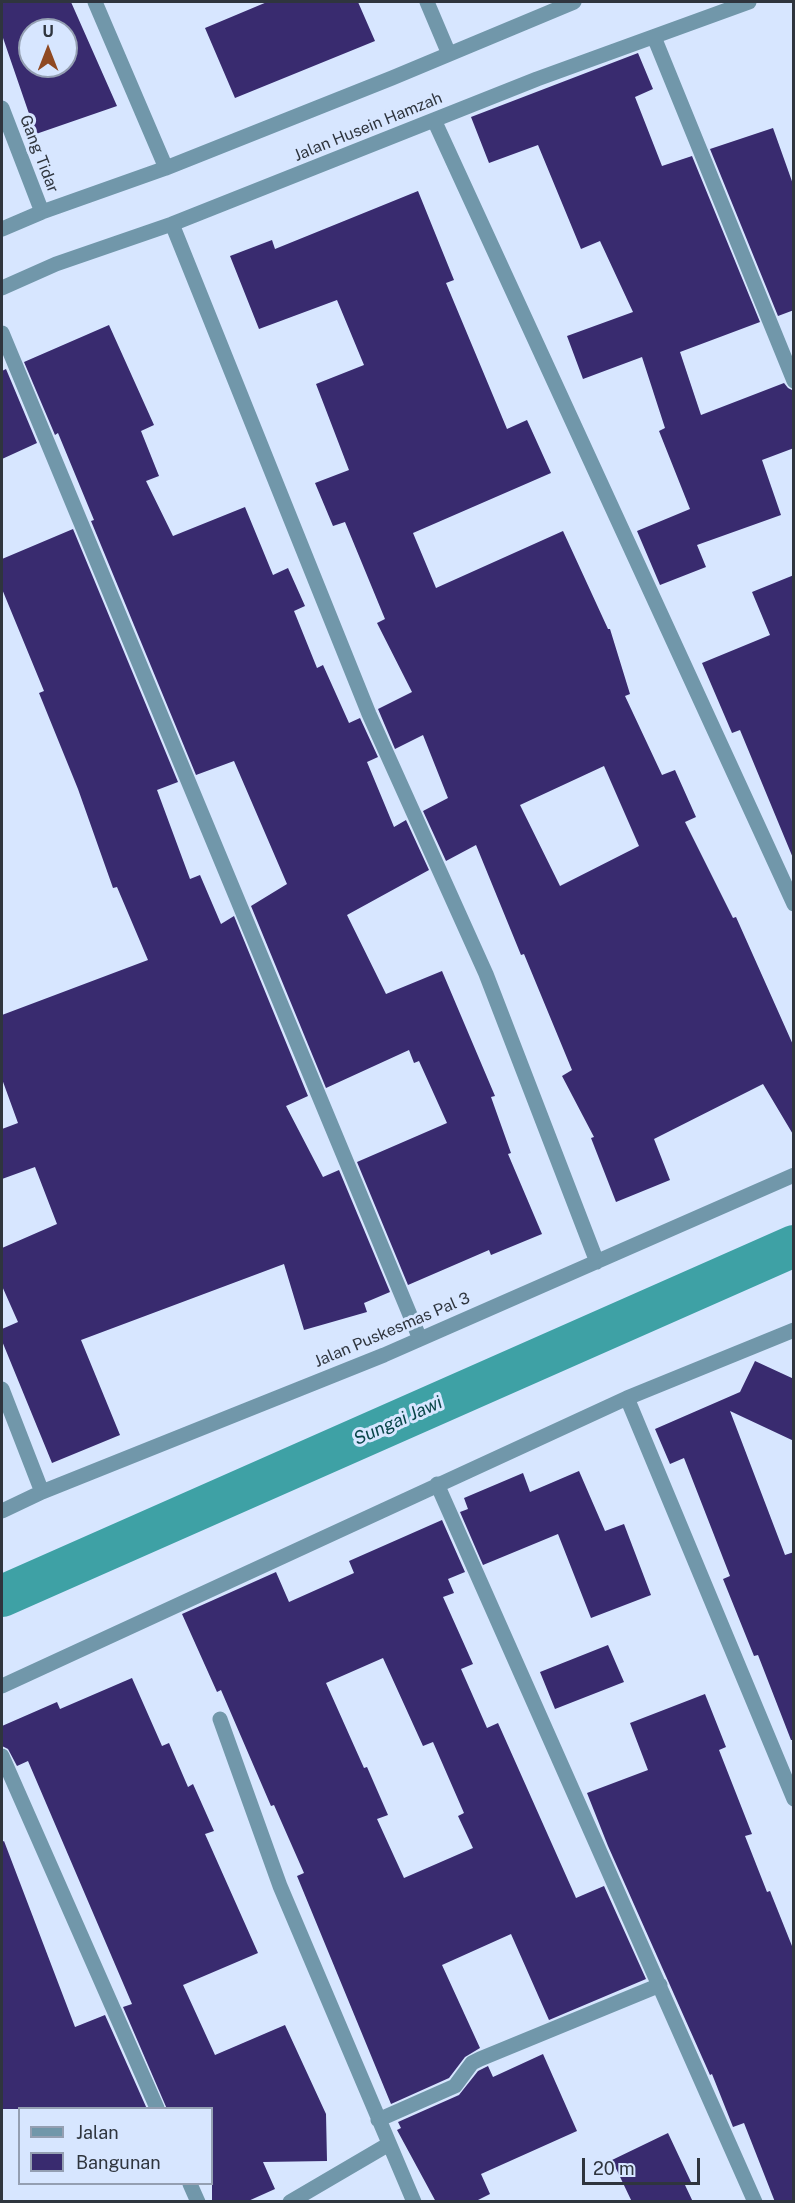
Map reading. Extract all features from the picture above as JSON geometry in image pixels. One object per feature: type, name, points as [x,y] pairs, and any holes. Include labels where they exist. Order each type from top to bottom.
[{"type":"street","points":[[95,2],[166,168]]},
{"type":"street","points":[[427,2],[449,54]]},
{"type":"street","points":[[2,229],[42,212],[166,168],[574,2]]},
{"type":"street","name":"Jalan Husein Hamzah","points":[[2,288],[56,264],[172,224],[537,79],[749,2]]},
{"type":"street","points":[[654,37],[794,381]]},
{"type":"street","name":"Gang Tidar","points":[[2,108],[42,212]]},
{"type":"street","points":[[434,120],[794,904]]},
{"type":"street","points":[[172,224],[369,714],[486,974],[597,1262]]},
{"type":"street","points":[[2,333],[420,1339]]},
{"type":"street","name":"Jalan Puskesmas Pal 3","points":[[2,1511],[42,1492],[420,1339],[794,1175]]},
{"type":"street","points":[[2,1686],[627,1398],[792,1333]]},
{"type":"street","points":[[2,1389],[42,1492]]},
{"type":"street","points":[[627,1398],[794,1799]]},
{"type":"street","points":[[437,1484],[755,2202]]},
{"type":"street","points":[[220,1719],[280,1886],[414,2202]]},
{"type":"street","points":[[2,1756],[156,2107]]},
{"type":"street","points":[[378,2120],[455,2086],[472,2063],[480,2059],[660,1985]]},
{"type":"street","points":[[290,2202],[389,2144]]},
{"type":"street","points":[[190,2185],[198,2202]]},
{"type":"building","points":[[2,2],[71,2],[117,106],[36,134],[2,35]]},
{"type":"building","points":[[267,2],[358,2],[375,41],[235,98],[205,28]]},
{"type":"building","points":[[638,53],[653,89],[635,97],[662,166],[692,156],[760,322],[680,352],[701,415],[784,383],[794,391],[794,448],[762,460],[781,515],[697,545],[706,567],[660,585],[637,531],[690,509],[659,431],[665,428],[642,357],[583,379],[567,336],[633,312],[600,241],[581,249],[538,145],[489,163],[471,117]]},
{"type":"building","points":[[773,128],[794,187],[794,310],[778,316],[710,149]]},
{"type":"building","points":[[418,191],[454,280],[446,283],[507,429],[527,420],[551,473],[413,533],[436,588],[563,531],[608,629],[610,629],[630,694],[625,696],[662,775],[675,770],[696,817],[685,822],[733,918],[736,917],[794,1047],[794,1136],[763,1084],[654,1139],[670,1180],[616,1202],[591,1138],[594,1137],[562,1076],[572,1070],[476,845],[446,861],[423,811],[448,798],[423,735],[395,749],[378,709],[412,692],[377,623],[385,619],[345,522],[333,526],[315,483],[349,470],[316,384],[364,365],[337,300],[259,329],[230,256],[272,240],[275,249]],"holes":[[[604,766],[639,846],[560,886],[520,805]]]},
{"type":"building","points":[[109,325],[154,425],[141,431],[159,476],[146,481],[173,536],[245,507],[273,575],[288,568],[305,606],[294,611],[317,668],[323,665],[349,723],[360,718],[378,757],[367,762],[394,827],[406,820],[429,870],[347,915],[386,994],[442,971],[495,1096],[491,1097],[511,1153],[508,1154],[542,1234],[491,1255],[489,1250],[408,1285],[357,1162],[447,1123],[419,1061],[414,1063],[409,1050],[326,1088],[251,906],[287,884],[234,761],[196,775],[91,521],[94,520],[58,433],[55,435],[24,362]]},
{"type":"building","points":[[6,369],[37,443],[2,459],[2,371]]},
{"type":"building","points":[[73,529],[178,782],[157,790],[190,879],[200,875],[221,924],[234,916],[308,1096],[286,1106],[323,1177],[339,1170],[390,1292],[364,1303],[367,1312],[304,1330],[284,1264],[81,1340],[120,1435],[52,1463],[2,1341],[2,1329],[18,1322],[2,1286],[2,1248],[57,1224],[35,1167],[2,1179],[2,1129],[18,1123],[2,1079],[2,1015],[148,960],[117,887],[113,888],[78,789],[39,693],[44,691],[2,589],[2,559]]},
{"type":"building","points":[[794,575],[793,858],[740,730],[732,733],[702,663],[770,635],[752,592]]},
{"type":"building","points":[[755,1361],[794,1379],[794,1441],[730,1411],[785,1555],[794,1552],[794,1740],[791,1740],[758,1655],[754,1656],[723,1579],[730,1576],[684,1458],[670,1464],[655,1429],[740,1392]]},
{"type":"building","points":[[579,1471],[605,1531],[624,1524],[651,1595],[591,1618],[558,1534],[483,1565],[460,1512],[468,1509],[464,1498],[523,1473],[530,1492]]},
{"type":"building","points":[[442,1520],[465,1572],[448,1579],[454,1593],[443,1597],[473,1664],[461,1669],[487,1728],[498,1723],[576,1898],[604,1886],[646,1979],[549,2020],[511,1934],[442,1965],[480,2048],[465,2057],[449,2078],[391,2104],[297,1876],[304,1873],[274,1805],[271,1806],[221,1690],[217,1692],[182,1614],[276,1572],[289,1602],[354,1573],[349,1561]],"holes":[[[383,1658],[423,1746],[433,1742],[464,1813],[458,1816],[473,1848],[404,1878],[377,1819],[388,1815],[326,1683]]]},
{"type":"building","points":[[608,1645],[624,1682],[555,1709],[540,1672]]},
{"type":"building","points":[[132,1678],[162,1746],[169,1743],[188,1787],[193,1784],[214,1831],[205,1834],[258,1953],[183,1985],[215,2055],[285,2025],[326,2114],[327,2161],[263,2162],[275,2189],[246,2202],[212,2202],[213,2107],[166,2107],[123,2007],[132,2004],[28,1761],[17,1766],[8,1749],[2,1746],[2,1726],[57,1702],[60,1709]]},
{"type":"building","points":[[705,1694],[726,1747],[719,1750],[752,1834],[745,1836],[794,1951],[794,2202],[775,2202],[744,2123],[733,2127],[712,2074],[710,2075],[608,1846],[587,1793],[648,1770],[630,1723]]},
{"type":"building","points":[[4,1841],[75,2027],[105,2015],[146,2107],[2,2109],[2,1842]]},
{"type":"building","points":[[543,2054],[577,2131],[481,2174],[490,2194],[474,2202],[436,2202],[397,2130],[401,2128],[398,2122],[459,2095],[478,2071],[488,2066],[493,2077]]},
{"type":"building","points":[[668,2133],[691,2182],[685,2185],[693,2202],[632,2202],[612,2160]]},
{"type":"waterway","name":"Sungai Jawi","points":[[2,1596],[794,1246]]}]
